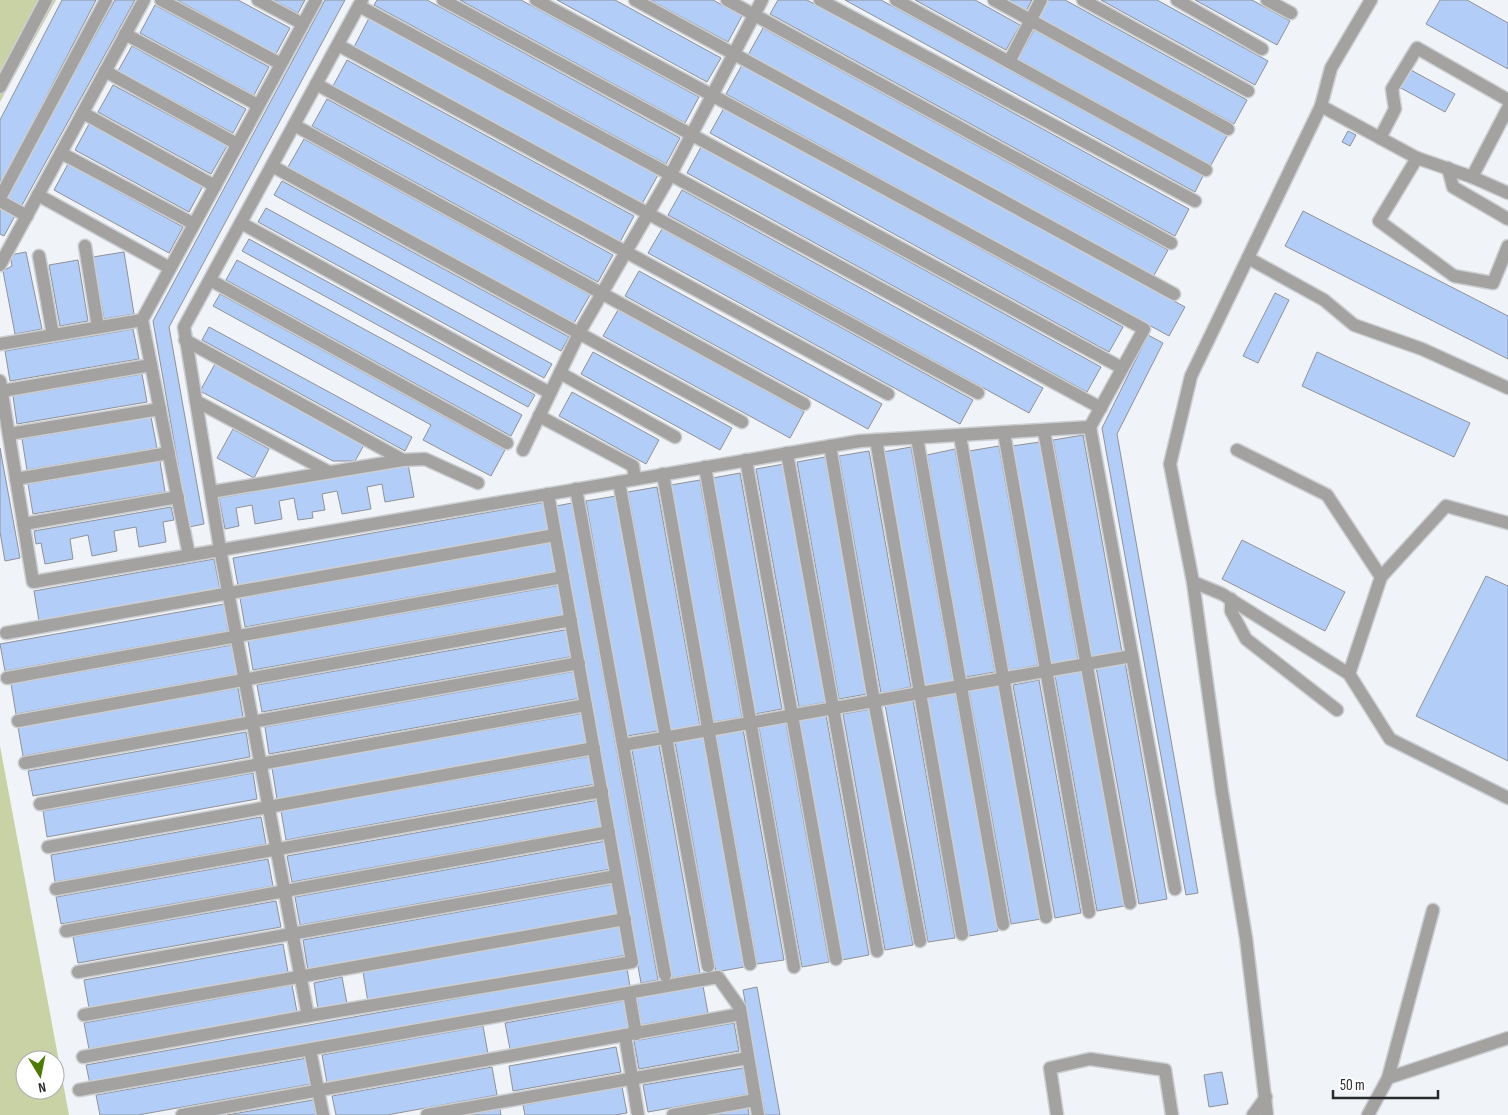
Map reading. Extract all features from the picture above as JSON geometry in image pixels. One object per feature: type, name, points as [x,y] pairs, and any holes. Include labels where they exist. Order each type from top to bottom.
[{"type":"street","points":[[0,87],[46,0]]},
{"type":"street","points":[[27,216],[0,199],[106,0]]},
{"type":"street","points":[[1,263],[144,0]]},
{"type":"street","points":[[161,0],[281,64]]},
{"type":"street","points":[[258,0],[303,24]]},
{"type":"street","points":[[189,555],[142,320],[316,0]]},
{"type":"street","points":[[443,0],[1122,368]]},
{"type":"street","points":[[536,0],[1144,329],[1090,427],[1175,889]]},
{"type":"street","points":[[635,0],[1174,294]]},
{"type":"street","points":[[727,0],[1171,243]]},
{"type":"street","points":[[524,450],[579,333],[671,174],[762,0]]},
{"type":"street","points":[[820,0],[1195,201]]},
{"type":"street","points":[[896,0],[1206,170]]},
{"type":"street","points":[[994,0],[1228,129]]},
{"type":"street","points":[[1009,62],[1041,0]]},
{"type":"street","points":[[1084,0],[1248,91]]},
{"type":"street","points":[[1177,0],[1262,49]]},
{"type":"street","points":[[1268,0],[1291,13]]},
{"type":"street","points":[[1267,1115],[1246,938],[1222,792],[1193,582],[1170,464],[1191,376],[1321,106],[1330,68],[1371,0]]},
{"type":"street","points":[[308,1016],[220,549],[184,327],[361,3],[1101,408]]},
{"type":"street","points":[[125,34],[258,105]]},
{"type":"street","points":[[338,45],[978,393]]},
{"type":"street","points":[[1380,138],[1395,109],[1392,90],[1416,48],[1508,100]]},
{"type":"street","points":[[105,71],[237,144]]},
{"type":"street","points":[[316,84],[888,394]]},
{"type":"street","points":[[1321,106],[1417,158],[1472,177],[1508,193]]},
{"type":"street","points":[[1472,177],[1508,108]]},
{"type":"street","points":[[83,113],[215,186]]},
{"type":"street","points":[[294,125],[804,404]]},
{"type":"street","points":[[61,153],[194,224]]},
{"type":"street","points":[[1417,158],[1379,222],[1454,276],[1493,283],[1508,246]]},
{"type":"street","points":[[272,166],[742,422]]},
{"type":"street","points":[[1448,168],[1453,187],[1508,219]]},
{"type":"street","points":[[38,195],[170,268]]},
{"type":"street","points":[[241,223],[550,393]]},
{"type":"street","points":[[85,246],[98,327]]},
{"type":"street","points":[[39,256],[53,335]]},
{"type":"street","points":[[1248,258],[1324,300],[1354,325],[1422,349],[1508,388]]},
{"type":"street","points":[[210,280],[507,443]]},
{"type":"street","points":[[0,344],[142,320]]},
{"type":"street","points":[[185,340],[403,460]]},
{"type":"street","points":[[151,365],[1,386],[34,582],[830,446],[876,440],[1090,427]]},
{"type":"street","points":[[560,373],[675,437]]},
{"type":"street","points":[[196,401],[329,472]]},
{"type":"street","points":[[9,434],[160,409]]},
{"type":"street","points":[[539,416],[633,466],[636,479]]},
{"type":"street","points":[[1044,431],[1130,903]]},
{"type":"street","points":[[1004,433],[1089,912]]},
{"type":"street","points":[[960,436],[1046,916]]},
{"type":"street","points":[[917,438],[1003,924]]},
{"type":"street","points":[[876,440],[962,934]]},
{"type":"street","points":[[830,446],[874,701],[920,941]]},
{"type":"street","points":[[1238,450],[1327,495],[1381,577]]},
{"type":"street","points":[[16,479],[169,453]]},
{"type":"street","points":[[787,453],[877,951]]},
{"type":"street","points":[[211,492],[403,460],[425,459],[478,483]]},
{"type":"street","points":[[746,460],[836,959]]},
{"type":"street","points":[[705,467],[794,967]]},
{"type":"street","points":[[662,474],[750,964]]},
{"type":"street","points":[[619,482],[708,966]]},
{"type":"street","points":[[576,489],[665,975]]},
{"type":"street","points":[[83,1057],[308,1016],[632,962],[548,494]]},
{"type":"street","points":[[24,524],[178,497]]},
{"type":"street","points":[[1349,674],[1381,577],[1446,506],[1508,523]]},
{"type":"street","points":[[6,633],[556,535]]},
{"type":"street","points":[[7,678],[564,577]]},
{"type":"street","points":[[1193,582],[1231,600],[1349,674],[1390,739],[1508,798]]},
{"type":"street","points":[[1231,600],[1231,611],[1246,639],[1337,710]]},
{"type":"street","points":[[18,722],[571,620]]},
{"type":"street","points":[[623,745],[1132,656]]},
{"type":"street","points":[[25,763],[579,663]]},
{"type":"street","points":[[40,804],[586,705]]},
{"type":"street","points":[[48,847],[594,748]]},
{"type":"street","points":[[56,889],[602,792]]},
{"type":"street","points":[[66,931],[609,832]]},
{"type":"street","points":[[78,972],[616,876]]},
{"type":"street","points":[[1368,1115],[1388,1078],[1433,910]]},
{"type":"street","points":[[84,1015],[625,919]]},
{"type":"street","points":[[79,1090],[718,977],[740,1008],[758,1115]]},
{"type":"street","points":[[629,993],[632,1079],[638,1115]]},
{"type":"street","points":[[182,1115],[740,1014]]},
{"type":"street","points":[[1388,1078],[1508,1038]]},
{"type":"street","points":[[310,1050],[323,1115]]},
{"type":"street","points":[[427,1115],[748,1058]]},
{"type":"street","points":[[1057,1115],[1050,1068],[1090,1059],[1164,1070],[1172,1115]]},
{"type":"street","points":[[1253,1115],[1266,1097]]},
{"type":"street","points":[[673,1115],[755,1100]]},
{"type":"green space","points":[[0,0],[56,0],[0,102]]},
{"type":"green space","points":[[0,746],[57,1050],[15,1050],[15,1100],[65,1100],[65,1094],[69,1115],[0,1115]]},
{"type":"building","points":[[62,0],[96,0],[0,186],[0,120]]},
{"type":"building","points":[[115,0],[135,0],[21,207],[5,198]]},
{"type":"building","points":[[177,0],[238,0],[290,28],[276,54]]},
{"type":"building","points":[[273,0],[305,0],[298,13]]},
{"type":"building","points":[[325,0],[345,0],[169,327],[204,524],[189,527],[153,321]]},
{"type":"building","points":[[377,0],[427,0],[680,138],[666,164],[374,5]]},
{"type":"building","points":[[460,0],[521,0],[699,97],[685,123]]},
{"type":"building","points":[[557,0],[615,0],[721,58],[707,82]]},
{"type":"building","points":[[650,0],[713,0],[742,16],[728,42]]},
{"type":"building","points":[[778,0],[807,0],[1189,209],[1175,236],[770,14]]},
{"type":"building","points":[[845,0],[881,0],[1203,176],[1195,192]]},
{"type":"building","points":[[915,0],[975,0],[1020,25],[1006,50]]},
{"type":"building","points":[[1007,0],[1032,0],[1026,11]]},
{"type":"building","points":[[1045,0],[1065,0],[1247,100],[1234,124],[1036,16]]},
{"type":"building","points":[[1101,0],[1157,0],[1268,61],[1255,85]]},
{"type":"building","points":[[1195,0],[1252,0],[1290,21],[1277,45]]},
{"type":"building","points":[[1440,0],[1467,0],[1508,23],[1508,69],[1426,24]]},
{"type":"building","points":[[155,5],[269,67],[254,95],[140,33]]},
{"type":"building","points":[[369,18],[658,175],[642,204],[354,47]]},
{"type":"building","points":[[763,28],[1168,250],[1153,277],[748,55]]},
{"type":"building","points":[[1034,30],[1227,136],[1211,165],[1018,59]]},
{"type":"building","points":[[132,46],[246,109],[233,133],[118,71]]},
{"type":"building","points":[[347,60],[634,216],[620,242],[333,86]]},
{"type":"building","points":[[742,65],[1185,307],[1169,336],[726,94]]},
{"type":"building","points":[[1409,69],[1455,94],[1445,112],[1399,87]]},
{"type":"building","points":[[113,85],[227,146],[211,174],[98,112]]},
{"type":"building","points":[[327,99],[613,255],[598,282],[312,126]]},
{"type":"building","points":[[724,108],[1123,327],[1109,352],[710,133]]},
{"type":"building","points":[[89,124],[203,186],[189,212],[75,150]]},
{"type":"building","points":[[1348,131],[1356,135],[1350,146],[1342,142]]},
{"type":"building","points":[[304,139],[590,295],[574,323],[288,167]]},
{"type":"building","points":[[701,147],[1101,367],[1087,392],[687,173]]},
{"type":"building","points":[[68,164],[183,227],[169,253],[54,190]]},
{"type":"building","points":[[282,181],[569,337],[561,351],[274,195]]},
{"type":"building","points":[[682,190],[1043,388],[1029,413],[668,215]]},
{"type":"building","points":[[0,207],[16,214],[4,236],[0,234]]},
{"type":"building","points":[[266,208],[552,364],[544,378],[258,222]]},
{"type":"building","points":[[1303,211],[1508,316],[1508,359],[1285,246]]},
{"type":"building","points":[[662,229],[973,400],[960,424],[648,253]]},
{"type":"building","points":[[249,239],[535,395],[528,407],[242,251]]},
{"type":"building","points":[[26,252],[42,329],[15,334],[3,271],[12,266],[10,255]]},
{"type":"building","points":[[124,252],[134,314],[104,319],[93,257]]},
{"type":"building","points":[[78,260],[88,321],[60,326],[49,265]]},
{"type":"building","points":[[237,260],[522,415],[511,436],[226,280]]},
{"type":"building","points":[[639,271],[882,404],[868,429],[625,296]]},
{"type":"building","points":[[1275,293],[1289,300],[1258,363],[1243,356]]},
{"type":"building","points":[[220,294],[505,450],[491,476],[423,440],[431,425],[213,306]]},
{"type":"building","points":[[618,310],[804,412],[790,438],[603,336]]},
{"type":"building","points":[[209,327],[412,437],[405,451],[202,340]]},
{"type":"building","points":[[133,329],[139,359],[10,381],[5,351]]},
{"type":"building","points":[[1148,335],[1163,343],[1117,434],[1198,893],[1186,895],[1102,428]]},
{"type":"building","points":[[593,352],[732,428],[720,450],[581,374]]},
{"type":"building","points":[[1317,352],[1470,423],[1454,457],[1302,386]]},
{"type":"building","points":[[215,364],[364,445],[355,461],[333,461],[200,391]]},
{"type":"building","points":[[142,374],[147,402],[17,424],[13,396]]},
{"type":"building","points":[[572,392],[659,440],[646,464],[559,416]]},
{"type":"building","points":[[151,417],[157,448],[27,470],[22,439]]},
{"type":"building","points":[[233,429],[269,449],[254,478],[217,458]]},
{"type":"building","points":[[1083,435],[1122,652],[1092,658],[1053,440]]},
{"type":"building","points":[[1040,442],[1078,659],[1051,664],[1012,446]]},
{"type":"building","points":[[999,446],[1038,665],[1009,671],[969,451]]},
{"type":"building","points":[[911,447],[953,681],[924,686],[883,452]]},
{"type":"building","points":[[0,448],[20,558],[5,561],[0,532]]},
{"type":"building","points":[[955,449],[995,672],[966,677],[927,455]]},
{"type":"building","points":[[869,451],[911,687],[881,693],[839,456]]},
{"type":"building","points":[[825,457],[867,694],[839,699],[797,462]]},
{"type":"building","points":[[160,461],[165,492],[33,514],[28,484]]},
{"type":"building","points":[[408,464],[414,497],[385,502],[382,484],[367,487],[371,509],[342,514],[337,491],[322,494],[325,510],[312,512],[313,518],[298,520],[294,498],[279,501],[282,519],[255,524],[252,505],[236,508],[239,526],[225,529],[219,498]]},
{"type":"building","points":[[784,464],[827,702],[799,707],[756,469]]},
{"type":"building","points":[[740,473],[782,709],[755,714],[713,478]]},
{"type":"building","points":[[700,480],[742,717],[714,722],[671,485]]},
{"type":"building","points":[[657,487],[700,726],[671,731],[628,492]]},
{"type":"building","points":[[616,496],[658,731],[627,736],[586,501]]},
{"type":"building","points":[[546,502],[551,529],[238,586],[233,558]]},
{"type":"building","points":[[572,503],[658,980],[641,983],[556,506]]},
{"type":"building","points":[[171,507],[174,520],[163,522],[166,542],[139,547],[136,527],[114,531],[117,551],[92,556],[88,535],[70,539],[73,559],[45,564],[41,543],[36,544],[34,531]]},
{"type":"building","points":[[1242,540],[1345,592],[1325,631],[1222,579]]},
{"type":"building","points":[[553,542],[558,571],[245,627],[240,598]]},
{"type":"building","points":[[214,559],[220,589],[39,621],[34,591]]},
{"type":"building","points":[[1486,576],[1508,586],[1508,761],[1416,716]]},
{"type":"building","points":[[561,585],[566,614],[253,670],[248,641]]},
{"type":"building","points":[[224,604],[228,631],[5,671],[0,644]]},
{"type":"building","points":[[570,629],[575,656],[262,712],[257,685]]},
{"type":"building","points":[[232,645],[238,674],[16,714],[11,684]]},
{"type":"building","points":[[1125,662],[1167,899],[1139,904],[1096,667]]},
{"type":"building","points":[[576,671],[581,698],[269,754],[265,727]]},
{"type":"building","points":[[1082,671],[1124,906],[1097,911],[1055,676]]},
{"type":"building","points":[[1039,680],[1081,913],[1055,918],[1013,685]]},
{"type":"building","points":[[999,686],[1041,919],[1011,924],[969,691]]},
{"type":"building","points":[[238,688],[243,717],[23,756],[18,727]]},
{"type":"building","points":[[955,693],[998,931],[969,936],[927,699]]},
{"type":"building","points":[[913,700],[955,938],[928,942],[885,705]]},
{"type":"building","points":[[871,709],[913,945],[885,950],[843,714]]},
{"type":"building","points":[[584,713],[589,743],[277,799],[272,768]]},
{"type":"building","points":[[826,715],[869,955],[842,960],[799,720]]},
{"type":"building","points":[[786,723],[829,962],[802,967],[759,728]]},
{"type":"building","points":[[743,729],[784,960],[757,964],[716,734]]},
{"type":"building","points":[[246,732],[250,757],[33,796],[28,771]]},
{"type":"building","points":[[703,737],[744,967],[716,972],[675,742]]},
{"type":"building","points":[[659,745],[700,973],[672,978],[632,750]]},
{"type":"building","points":[[591,756],[596,784],[286,840],[281,811]]},
{"type":"building","points":[[253,773],[257,799],[47,837],[43,811]]},
{"type":"building","points":[[599,800],[604,826],[292,882],[287,856]]},
{"type":"building","points":[[261,817],[266,844],[55,882],[51,855]]},
{"type":"building","points":[[606,841],[611,869],[300,925],[295,897]]},
{"type":"building","points":[[268,859],[273,886],[61,924],[56,897]]},
{"type":"building","points":[[614,884],[620,914],[308,970],[303,940]]},
{"type":"building","points":[[276,901],[281,927],[78,963],[73,937]]},
{"type":"building","points":[[622,926],[627,955],[368,1002],[363,972]]},
{"type":"building","points":[[283,944],[288,972],[89,1008],[84,980]]},
{"type":"building","points":[[627,968],[630,987],[90,1084],[86,1065]]},
{"type":"building","points":[[342,977],[347,1004],[318,1009],[314,983]]},
{"type":"building","points":[[292,985],[297,1012],[89,1049],[84,1023]]},
{"type":"building","points":[[703,986],[708,1013],[641,1025],[637,998]]},
{"type":"building","points":[[757,987],[780,1115],[765,1115],[743,990]]},
{"type":"building","points":[[624,1001],[628,1028],[510,1049],[505,1023]]},
{"type":"building","points":[[734,1023],[739,1051],[639,1069],[634,1041]]},
{"type":"building","points":[[483,1026],[488,1054],[327,1083],[322,1055]]},
{"type":"building","points":[[616,1047],[621,1072],[513,1091],[509,1066]]},
{"type":"building","points":[[307,1058],[311,1084],[138,1115],[100,1115],[96,1095]]},
{"type":"building","points":[[492,1067],[497,1095],[387,1115],[336,1115],[332,1096]]},
{"type":"building","points":[[743,1068],[748,1094],[648,1112],[643,1085]]},
{"type":"building","points":[[1222,1072],[1228,1104],[1209,1107],[1204,1075]]},
{"type":"building","points":[[622,1087],[627,1113],[615,1115],[525,1115],[523,1105]]},
{"type":"building","points":[[313,1100],[316,1115],[227,1115]]},
{"type":"building","points":[[748,1108],[749,1115],[709,1115]]},
{"type":"building","points":[[500,1109],[501,1115],[465,1115]]}]
